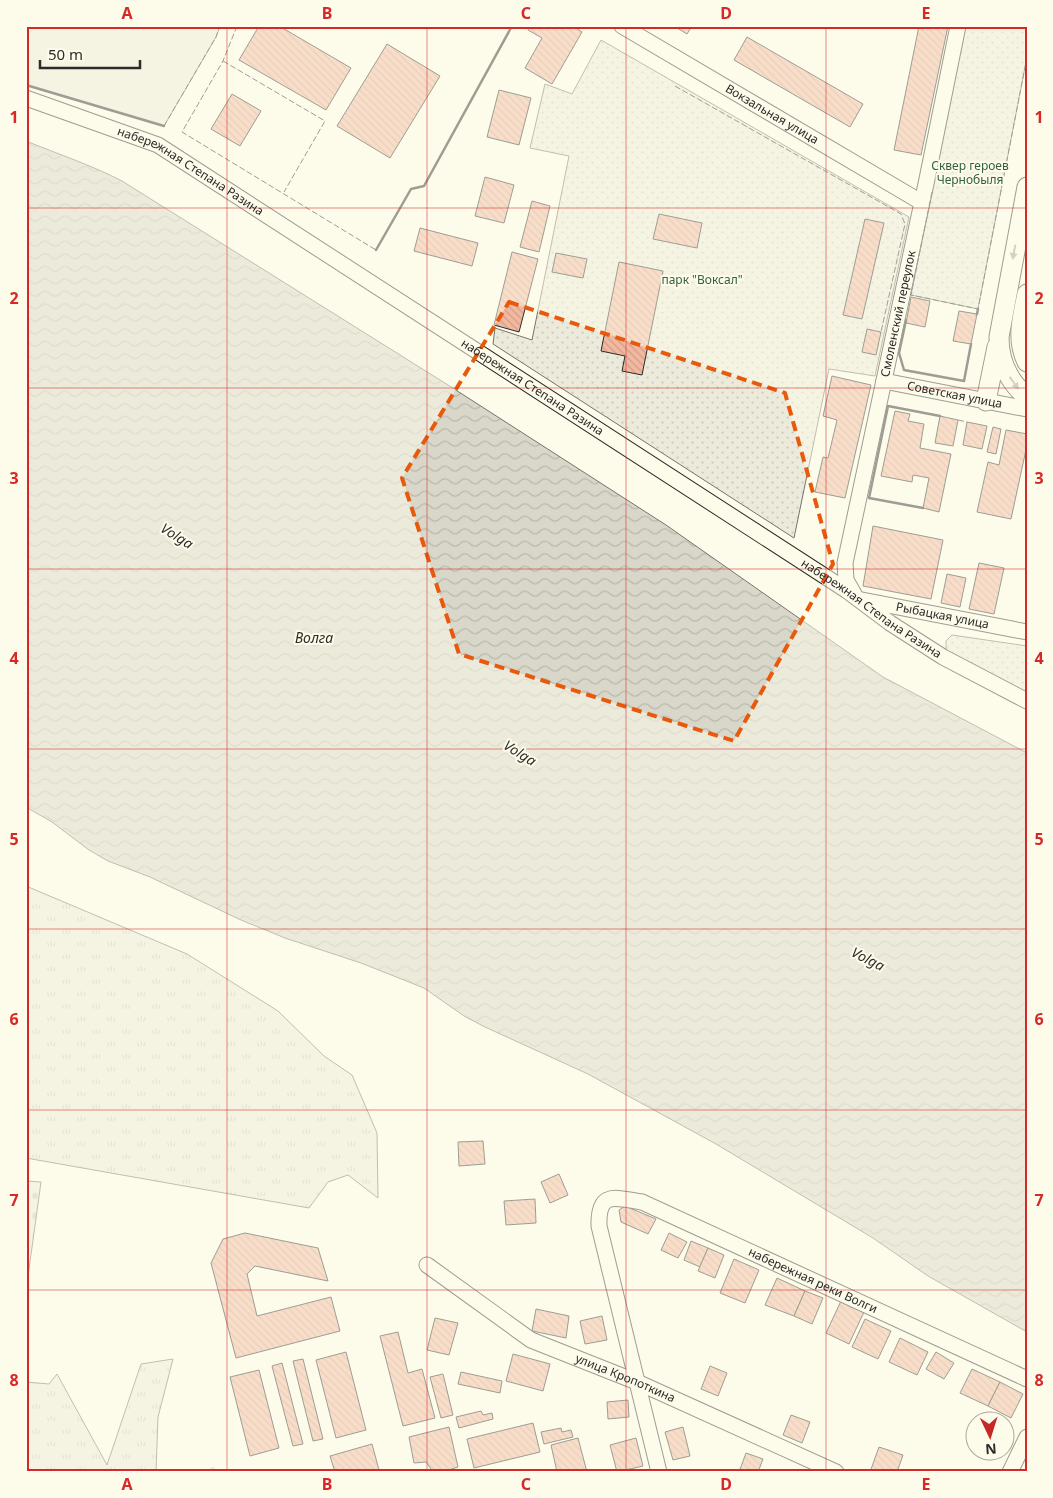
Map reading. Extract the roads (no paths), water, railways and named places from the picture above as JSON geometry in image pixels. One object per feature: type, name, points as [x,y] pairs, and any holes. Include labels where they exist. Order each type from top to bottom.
[{"type":"main road","points":[[986,401],[1027,187]]},
{"type":"main road","points":[[1027,294],[1020,337],[1022,351],[1027,362]]},
{"type":"main road","points":[[1000,331],[1000,349],[1004,367],[1014,384],[1027,398]]},
{"type":"street","name":"Вокзальная улица","points":[[622,26],[922,202]]},
{"type":"street","name":"Смоленский переулок","points":[[858,599],[846,580],[845,563],[958,26]]},
{"type":"street","name":"набережная Степана Разина","points":[[26,98],[158,145],[858,599],[890,623],[943,657],[1027,701]]},
{"type":"street","name":"Советская улица","points":[[884,381],[1027,409]]},
{"type":"street","name":"Рыбацкая улица","points":[[858,599],[1027,632]]},
{"type":"street","name":"набережная реки Волги","points":[[637,1382],[598,1226],[599,1208],[604,1201],[612,1198],[642,1202],[1027,1380]]},
{"type":"street","name":"улица Кропоткина","points":[[427,1265],[531,1340],[637,1382],[836,1472]]},
{"type":"street","points":[[637,1382],[659,1472]]},
{"type":"street","points":[[1010,1472],[1027,1437]]},
{"type":"water","name":"Волга","points":[[26,141],[122,181],[448,385],[666,525],[883,677],[1027,753],[1027,1332],[928,1276],[873,1238],[716,1144],[588,1074],[464,1016],[424,988],[361,963],[285,938],[241,920],[150,877],[108,861],[89,850],[52,822],[26,807]]},
{"type":"waterway","points":[[207,1472],[213,1469]]},
{"type":"park label","name":"Сквер героев Чернобыля","points":[[970,173]]},
{"type":"park label","name":"парк \"Воксал\"","points":[[702,280]]},
{"type":"water label","name":"Volga","points":[[177,536]]},
{"type":"water label","name":"Volga","points":[[520,753]]},
{"type":"water label","name":"Volga","points":[[868,959]]}]
